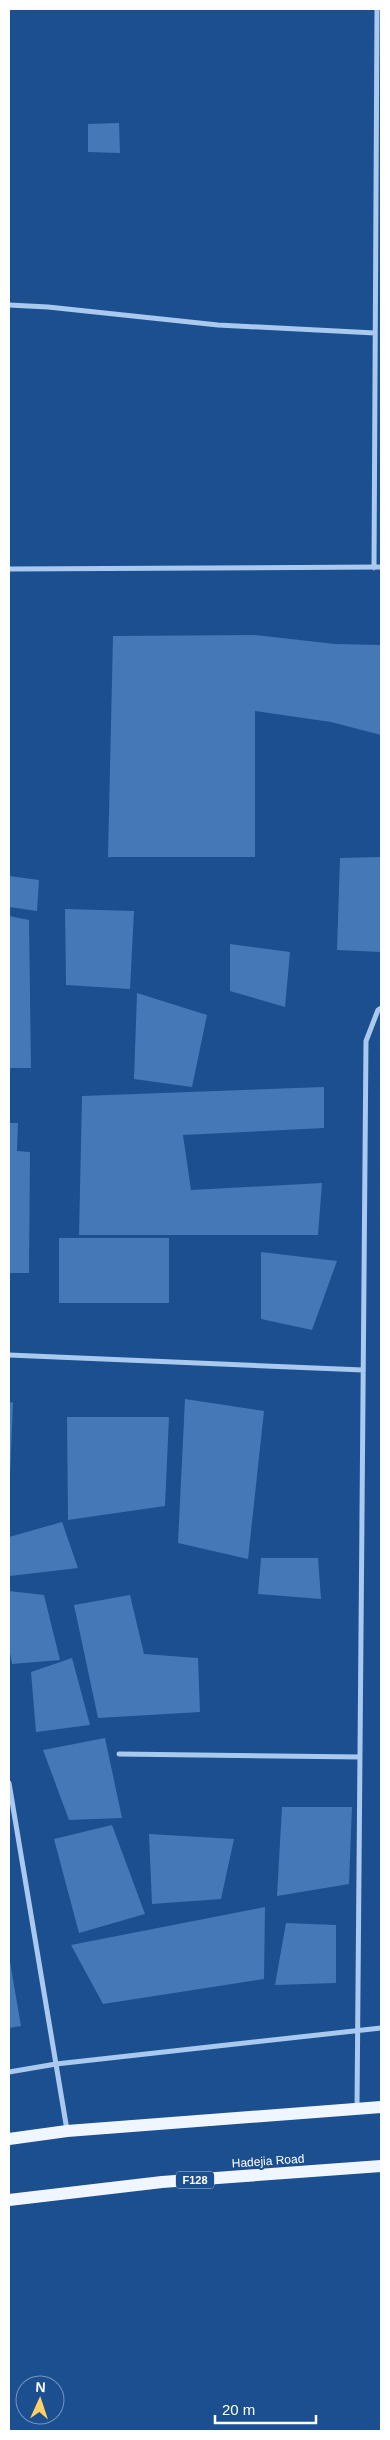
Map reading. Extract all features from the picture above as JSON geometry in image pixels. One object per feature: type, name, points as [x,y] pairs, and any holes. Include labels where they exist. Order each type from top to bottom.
[{"type":"main road","points":[[9,2139],[67,2131],[381,2107]]},
{"type":"main road","name":"Hadejia Road","points":[[9,2200],[162,2182],[381,2166]]},
{"type":"street","points":[[374,568],[377,9]]},
{"type":"street","points":[[9,305],[48,307],[218,325],[375,333]]},
{"type":"street","points":[[9,569],[381,568]]},
{"type":"street","points":[[357,2109],[366,1041],[378,1010],[381,1008]]},
{"type":"street","points":[[9,1355],[363,1370]]},
{"type":"street","points":[[119,1754],[360,1757]]},
{"type":"street","points":[[9,1783],[67,2131]]},
{"type":"street","points":[[9,2072],[56,2064],[381,2028]]},
{"type":"building","points":[[119,123],[120,153],[88,152],[88,124]]},
{"type":"building","points":[[255,635],[335,644],[381,645],[381,735],[331,722],[255,711],[255,857],[108,857],[113,636]]},
{"type":"building","points":[[381,857],[381,952],[337,950],[340,858]]},
{"type":"building","points":[[9,876],[39,880],[37,911],[9,907]]},
{"type":"building","points":[[65,909],[134,911],[130,989],[66,985]]},
{"type":"building","points":[[9,916],[29,920],[31,1068],[9,1068]]},
{"type":"building","points":[[230,944],[290,952],[285,1007],[230,991]]},
{"type":"building","points":[[137,993],[207,1015],[192,1087],[134,1079]]},
{"type":"building","points":[[324,1087],[324,1128],[183,1135],[191,1190],[322,1183],[318,1235],[79,1235],[82,1096]]},
{"type":"building","points":[[9,1123],[18,1123],[17,1151],[30,1152],[29,1273],[9,1273]]},
{"type":"building","points":[[59,1238],[169,1238],[169,1303],[59,1303]]},
{"type":"building","points":[[261,1252],[337,1261],[312,1330],[261,1319]]},
{"type":"building","points":[[185,1399],[264,1411],[248,1559],[178,1543]]},
{"type":"building","points":[[13,1402],[10,1476],[9,1476],[9,1403]]},
{"type":"building","points":[[67,1417],[169,1417],[165,1506],[68,1520]]},
{"type":"building","points":[[62,1522],[78,1568],[10,1576],[9,1537]]},
{"type":"building","points":[[261,1558],[318,1558],[321,1599],[258,1594]]},
{"type":"building","points":[[9,1591],[44,1595],[60,1660],[12,1664],[9,1646]]},
{"type":"building","points":[[130,1595],[144,1654],[198,1658],[200,1712],[98,1718],[74,1605]]},
{"type":"building","points":[[72,1658],[90,1725],[36,1732],[31,1672]]},
{"type":"building","points":[[105,1738],[122,1818],[69,1820],[43,1750]]},
{"type":"building","points":[[282,1807],[352,1807],[349,1884],[277,1896]]},
{"type":"building","points":[[112,1825],[145,1914],[79,1933],[54,1839]]},
{"type":"building","points":[[149,1834],[234,1839],[221,1899],[152,1904]]},
{"type":"building","points":[[265,1907],[264,1979],[103,2004],[71,1945]]},
{"type":"building","points":[[286,1923],[336,1925],[336,1983],[275,1985]]},
{"type":"building","points":[[9,1956],[21,2026],[9,2028]]}]
